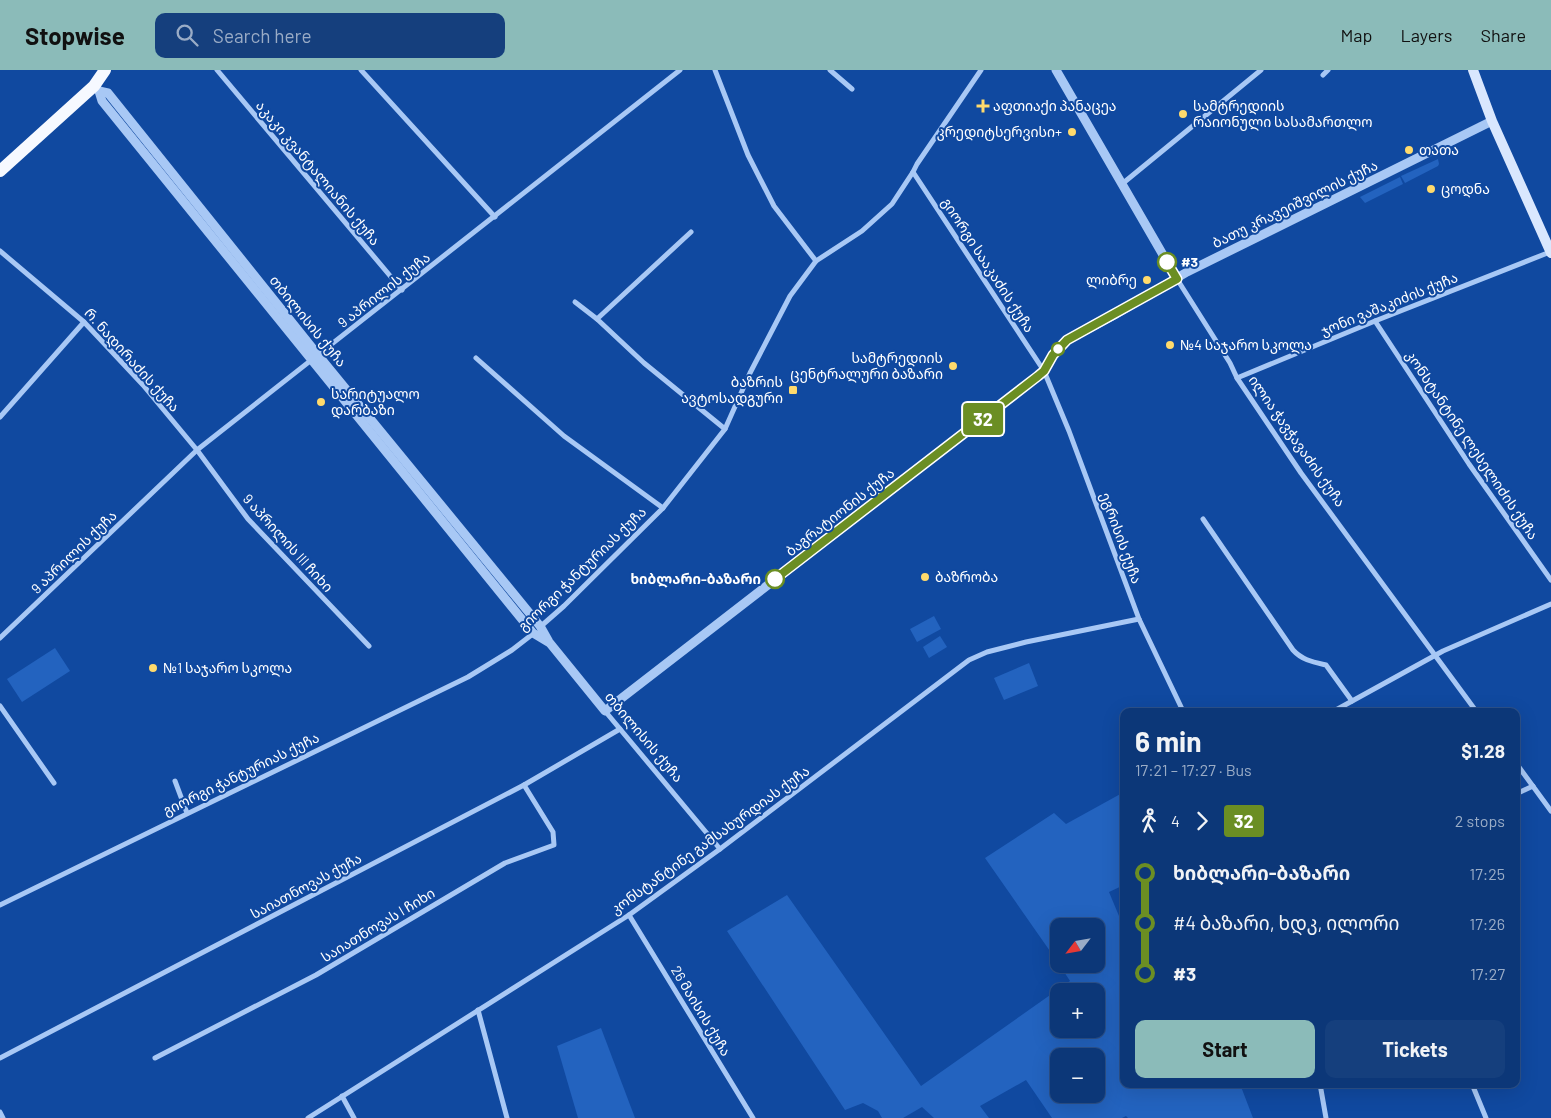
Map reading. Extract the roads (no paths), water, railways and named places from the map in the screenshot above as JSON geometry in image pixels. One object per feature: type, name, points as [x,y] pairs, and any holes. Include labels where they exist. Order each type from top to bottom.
[{"type":"main road","points":[[0,171],[97,88],[104,70]]},
{"type":"main road","points":[[1473,70],[1492,121],[1551,252]]},
{"type":"street","name":"აკაკი კვანტალიანის ქუჩა","points":[[217,70],[402,290]]},
{"type":"street","points":[[362,70],[495,217]]},
{"type":"street","name":"9 აპრილის ქუჩა","points":[[0,638],[197,450],[680,70]]},
{"type":"street","points":[[716,70],[748,155],[774,206],[816,261]]},
{"type":"street","points":[[830,70],[852,89]]},
{"type":"street","name":"გიორგი ჭანტურიას ქუჩა","points":[[0,905],[468,677],[512,650],[533,633],[564,606],[663,508],[725,429],[750,373],[790,296],[816,261],[868,226],[892,204],[981,70]]},
{"type":"street","name":"ილია ჭავჭავაძის ქუჩა","points":[[1056,70],[1177,279],[1230,363],[1237,378],[1301,473],[1474,708]]},
{"type":"street","points":[[1122,184],[1261,70]]},
{"type":"street","points":[[1322,75],[1328,70]]},
{"type":"street","name":"თბილისის ქუჩა","points":[[97,88],[108,93],[533,633],[549,642]]},
{"type":"street","name":"ბათუ კრავეიშვილის ქუჩა","points":[[1044,371],[1053,355],[1067,340],[1177,279],[1492,121]]},
{"type":"street","name":"გიორგი სააკაძის ქუჩა","points":[[913,172],[1044,371]]},
{"type":"street","points":[[597,319],[691,232]]},
{"type":"street","name":"რ. ნადირაძის ქუჩა","points":[[0,251],[84,322],[143,385],[197,450]]},
{"type":"street","name":"ჯონი ვაშაკიძის ქუჩა","points":[[1237,378],[1375,321],[1551,252]]},
{"type":"street","points":[[575,302],[725,429]]},
{"type":"street","name":"კონსტანტინე ლესელიძის ქუჩა","points":[[1375,321],[1469,464],[1551,580]]},
{"type":"street","points":[[0,417],[84,322]]},
{"type":"street","name":"თბილისის ქუჩა","points":[[315,358],[540,626],[549,642],[720,849]]},
{"type":"street","points":[[476,358],[564,436],[663,508]]},
{"type":"street","name":"ეგრისის ქუჩა","points":[[1044,371],[1069,431],[1139,619],[1182,708]]},
{"type":"street","name":"ბაგრატიონის ქუჩა","points":[[605,710],[1044,371]]},
{"type":"street","name":"9 აპრილის III ჩიხი","points":[[197,450],[248,520],[369,646]]},
{"type":"street","points":[[1203,519],[1293,650],[1304,660],[1326,664],[1352,701]]},
{"type":"street","points":[[1339,708],[1436,655],[1551,604]]},
{"type":"street","name":"კონსტანტინე გამსახურდიას ქუჩა","points":[[308,1118],[629,915],[720,849],[970,660],[987,652],[1026,642],[1139,619]]},
{"type":"street","points":[[0,706],[54,783]]},
{"type":"street","name":"საიათნოვას ქუჩა","points":[[0,1058],[524,785],[620,729]]},
{"type":"street","points":[[1520,769],[1551,811]]},
{"type":"street","points":[[175,781],[187,813]]},
{"type":"street","name":"საიათნოვას I ჩიხი","points":[[155,1058],[316,975],[505,863],[554,845],[553,832],[524,785]]},
{"type":"street","points":[[1520,792],[1533,786]]},
{"type":"street","name":"26 მაისის ქუჩა","points":[[629,915],[753,1118]]},
{"type":"street","points":[[478,1010],[507,1118]]},
{"type":"street","points":[[1321,1088],[1326,1118]]},
{"type":"street","points":[[1474,1088],[1486,1118]]},
{"type":"street","points":[[342,1096],[354,1118]]},
{"type":"street","points":[[0,1112],[2,1118]]},
{"type":"place","name":"აფთიაქი პანაცეა","points":[[983,106]]},
{"type":"place","name":"სამტრედიის რაიონული სასამართლო","points":[[1183,114]]},
{"type":"place","name":"კრედიტსერვისი+","points":[[1072,132]]},
{"type":"place","name":"თათა","points":[[1409,150]]},
{"type":"place","name":"ცოდნა","points":[[1431,189]]},
{"type":"place","name":"#3","points":[[1167,262]]},
{"type":"place","name":"ლიბრე","points":[[1147,280]]},
{"type":"place","name":"№4 საჯარო სკოლა","points":[[1170,345]]},
{"type":"place","name":"სამტრედიის ცენტრალური ბაზარი","points":[[953,366]]},
{"type":"place","name":"ბაზრის ავტოსადგური","points":[[793,390]]},
{"type":"place","name":"სარიტუალო დარბაზი","points":[[321,402]]},
{"type":"place","name":"ბაზრობა","points":[[925,577]]},
{"type":"place","name":"ხიბლარი-ბაზარი","points":[[775,579]]},
{"type":"place","name":"№1 საჯარო სკოლა","points":[[153,668]]}]
